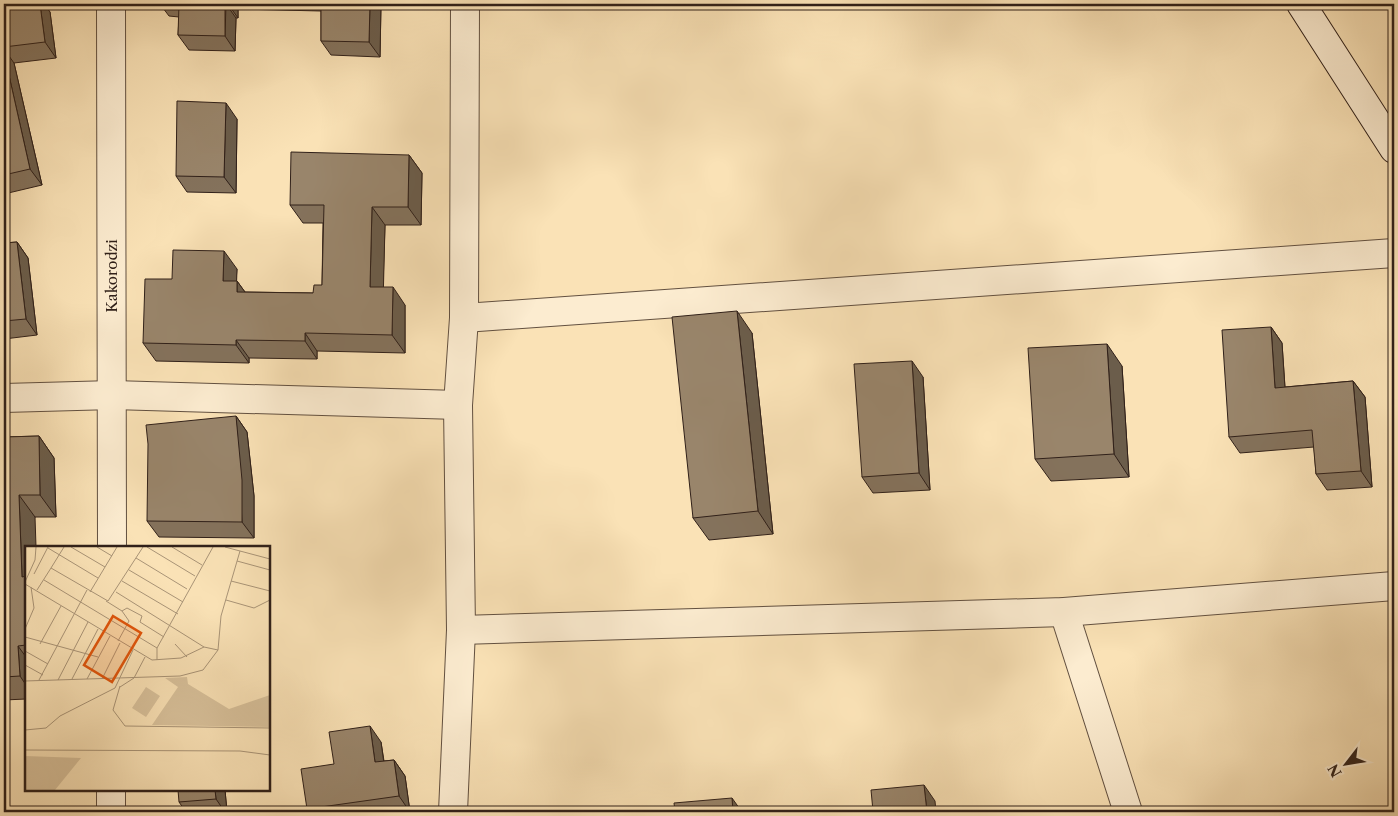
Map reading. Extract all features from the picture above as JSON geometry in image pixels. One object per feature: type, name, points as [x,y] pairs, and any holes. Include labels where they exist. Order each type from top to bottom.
[{"type":"street","name":"Kakorodzi","points":[[111,4],[112,546]]},
{"type":"street","points":[[453,812],[461,630],[458,405],[464,318],[465,4]]},
{"type":"street","points":[[1301,4],[1394,149]]},
{"type":"street","points":[[464,318],[1394,253]]},
{"type":"street","points":[[4,398],[113,395],[458,405]]},
{"type":"street","points":[[461,630],[1064,612],[1394,586]]},
{"type":"street","points":[[1064,612],[1128,812]]},
{"type":"street","points":[[111,791],[111,812]]},
{"type":"building","points":[[4,4],[40,4],[45,42],[4,47]]},
{"type":"building","points":[[179,4],[225,4],[225,36],[178,35]]},
{"type":"building","points":[[321,4],[370,4],[369,42],[321,41]]},
{"type":"building","points":[[4,53],[30,169],[4,175]]},
{"type":"building","points":[[177,101],[226,103],[224,177],[176,176]]},
{"type":"building","points":[[291,152],[409,155],[408,207],[372,207],[370,287],[393,287],[392,335],[305,333],[305,341],[236,340],[236,345],[143,343],[145,279],[172,279],[173,250],[224,251],[223,281],[237,281],[237,292],[313,293],[314,285],[322,285],[324,205],[290,205]]},
{"type":"building","points":[[17,242],[26,319],[4,321],[4,243]]},
{"type":"building","points":[[737,311],[758,511],[693,518],[672,317]]},
{"type":"building","points":[[1271,327],[1275,388],[1353,381],[1361,471],[1316,474],[1312,430],[1229,437],[1222,330]]},
{"type":"building","points":[[1107,344],[1114,454],[1035,459],[1028,348]]},
{"type":"building","points":[[912,361],[919,473],[862,477],[854,364]]},
{"type":"building","points":[[236,416],[242,480],[242,522],[147,521],[148,444],[146,425]]},
{"type":"building","points":[[39,436],[40,495],[19,495],[22,577],[25,576],[25,645],[18,646],[20,676],[4,677],[4,437]]},
{"type":"building","points":[[370,726],[375,762],[394,760],[399,796],[307,809],[301,769],[334,764],[329,732]]},
{"type":"building","points":[[924,785],[927,812],[782,812],[812,810],[873,811],[871,790]]},
{"type":"building","points":[[178,791],[215,791],[216,799],[179,802]]},
{"type":"building","points":[[732,798],[733,812],[675,812],[674,803]]}]
